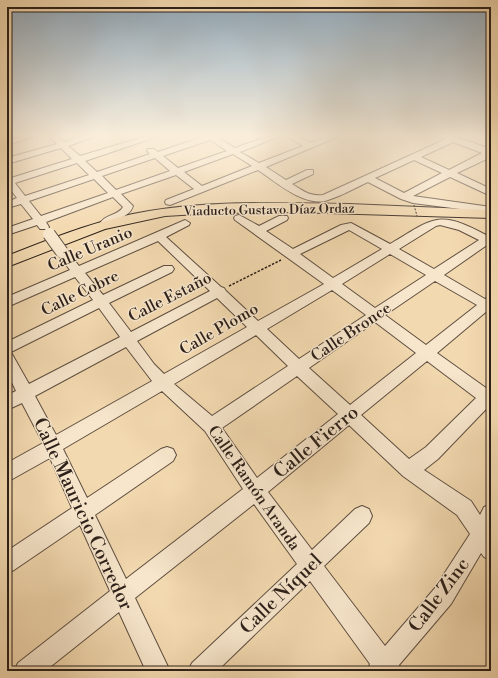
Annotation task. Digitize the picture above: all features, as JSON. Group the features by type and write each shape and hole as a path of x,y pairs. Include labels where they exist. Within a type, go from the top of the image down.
{"main road":[{"name":"Viaducto Gustavo Díaz Ordaz","path":"7,262 104,225 154,214 214,209 361,207 491,214"}],"street":[{"path":"8,181 56,167"},
{"path":"85,167 128,206 126,212 106,221 104,225"},
{"path":"7,205 122,167"},
{"path":"171,167 202,190"},
{"path":"7,232 189,167"},
{"path":"170,202 257,167"},
{"path":"259,167 307,197 317,199 325,198 393,167"},
{"path":"435,167 490,192"},
{"path":"404,197 462,167"},
{"path":"286,183 310,172"},
{"path":"368,178 404,197 430,203 491,210"},
{"name":"Calle Ramón Aranda","path":"8,181 129,338 149,368 162,383 211,426 222,445 385,669"},
{"path":"471,202 490,192"},
{"path":"239,218 292,254 426,353 490,397 432,453 409,470"},
{"path":"258,231 283,218"},
{"name":"Calle Plomo","path":"7,473 333,284 433,223 440,221 450,222 490,240"},
{"name":"Calle Uranio","path":"7,302 159,236 185,223"},
{"path":"292,254 345,227 351,226 490,305"},
{"path":"159,236 220,291 349,416 409,470 464,508 472,518 485,542"},
{"name":"Calle Bronce","path":"211,426 375,315 490,240"},
{"name":"Calle Cobre","path":"7,348 168,269"},
{"name":"Calle Estaño","path":"7,403 220,291"},
{"name":"Calle Fierro","path":"26,671 255,491 426,353 490,305"},
{"name":"Calle Mauricio Corredor","path":"7,358 53,446 158,671"},
{"path":"7,563 167,455"},
{"name":"Calle Zinc","path":"385,669 443,596 467,559 485,542 491,514"},
{"name":"Calle Níquel","path":"200,671 362,516"}],"path":[{"path":"414,205 417,216"},
{"name":"Calle Estaño","path":"220,291 292,254"}]}
